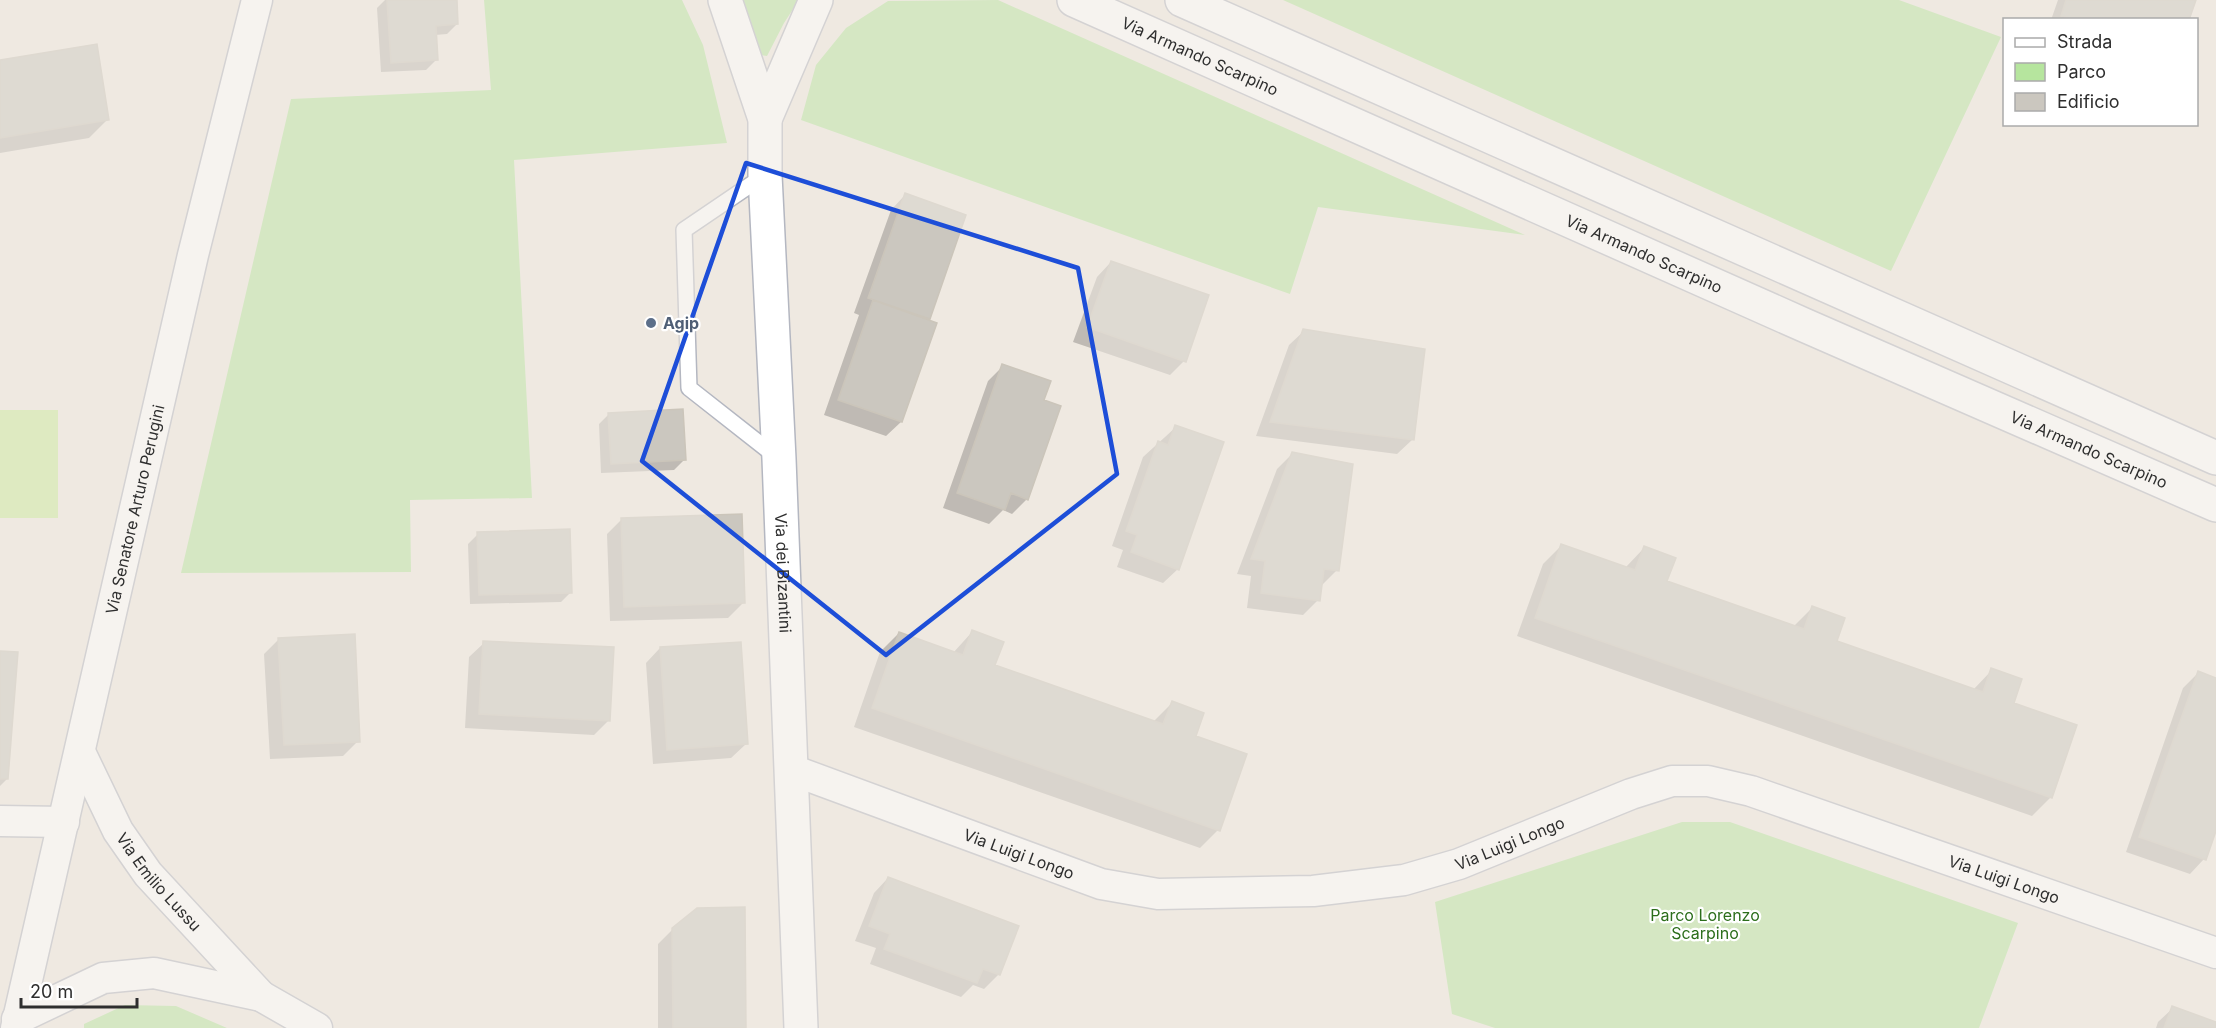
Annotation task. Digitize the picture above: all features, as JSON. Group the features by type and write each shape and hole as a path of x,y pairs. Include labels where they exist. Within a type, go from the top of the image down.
{"street":[{"name":"Via Senatore Arturo Perugini","path":"16,1025 193,255 257,0"},
{"name":"Via dei Bizantini","path":"725,0 765,119 765,175 779,459 801,1028"},
{"name":"Via dei Bizantini","path":"765,119 816,0"},
{"name":"Via Armando Scarpino","path":"1074,0 2216,505"},
{"path":"1182,0 2216,458"},
{"name":"Via Emilio Lussu","path":"80,752 118,831 148,874 261,996 317,1028"},
{"name":"Via Luigi Longo","path":"792,770 1101,884 1158,894 1313,891 1404,880 1460,864 1631,794 1672,781 1708,781 1762,795 2216,952"},
{"path":"0,821 64,822"},
{"name":"Via Emilio Lussu","path":"16,1025 103,978 154,973 261,996"}],"lane":[{"path":"765,175 684,230 689,388 779,459"}],"highlighted area":[{"path":"746,163 1078,268 1117,474 886,655 642,461"}],"green space":[{"path":"484,0 682,0 703,45 727,143 514,160 532,498 410,500 411,572 181,573 291,99 491,90"},
{"path":"736,0 799,0 767,56 761,55"},
{"path":"998,0 1525,235 1318,207 1290,294 801,120 816,65 846,28 888,1"},
{"path":"1283,0 1899,0 2001,37 1891,271"},
{"path":"0,410 58,410 58,518 0,518"},
{"name":"Parco Lorenzo Scarpino","path":"1682,822 1730,822 2018,923 1979,1028 1495,1028 1452,1014 1435,902"},
{"path":"125,1005 176,1006 227,1028 84,1028 84,1024"}],"building":[{"path":"387,0 457,0 458,24 436,26 438,60 391,63"},
{"path":"2066,0 2196,0 2190,18 2066,18 2061,16"},
{"path":"97,44 109,120 0,138 0,60"},
{"path":"905,193 966,215 930,319 868,298"},
{"path":"1111,261 1209,295 1186,362 1087,327"},
{"path":"873,300 937,323 902,422 838,400"},
{"path":"1303,329 1425,349 1414,440 1270,422"},
{"path":"1002,364 1051,381 1044,400 1061,406 1028,500 1011,493 1005,510 957,493"},
{"path":"683,409 686,460 611,464 608,413"},
{"path":"1175,425 1224,442 1179,570 1131,552 1137,535 1126,531 1158,441 1168,445"},
{"path":"1292,452 1353,464 1339,571 1324,569 1320,601 1261,593 1265,561 1251,559"},
{"path":"742,514 745,603 624,607 621,518"},
{"path":"570,529 572,593 479,595 477,532"},
{"path":"1561,544 1635,570 1644,546 1676,558 1667,581 1804,629 1812,606 1845,618 1837,641 1983,692 1991,668 2022,679 2014,703 2077,725 2052,798 1535,618"},
{"path":"972,630 1004,642 995,665 1163,724 1172,701 1204,713 1196,736 1247,754 1220,831 872,708 899,632 963,655"},
{"path":"355,634 360,742 284,745 278,638"},
{"path":"483,641 614,647 610,721 479,714"},
{"path":"741,642 748,744 667,750 660,647"},
{"path":"0,651 18,652 8,779 0,779"},
{"path":"2198,671 2216,678 2216,831 2206,860 2139,837"},
{"path":"888,877 1019,926 1000,975 983,969 977,983 884,949 890,934 869,926"},
{"path":"745,907 746,1028 673,1028 672,928 697,908"},
{"path":"2172,1006 2216,1022 2216,1028 2164,1028"}],"place":[{"name":"Agip","path":"651,323"}]}
